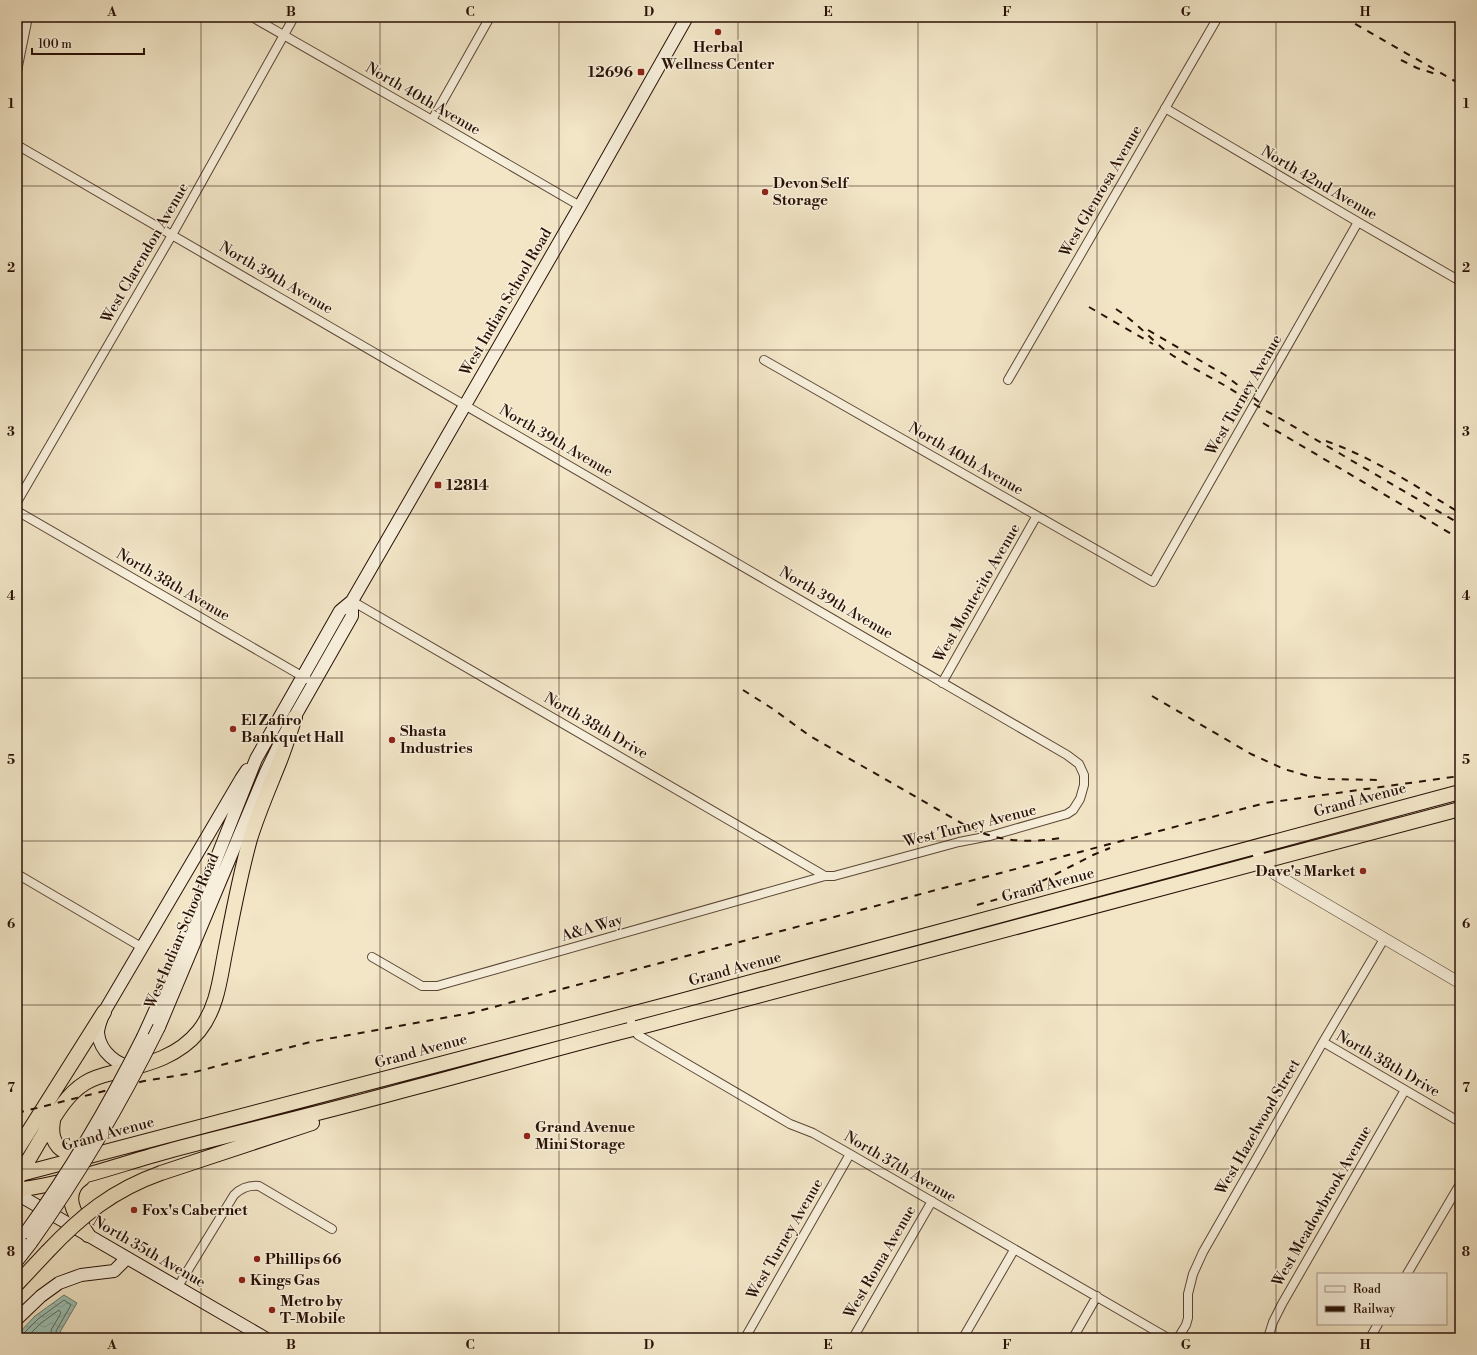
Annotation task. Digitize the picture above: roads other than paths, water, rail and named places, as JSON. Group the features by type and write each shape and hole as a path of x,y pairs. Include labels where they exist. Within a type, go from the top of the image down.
{"highway":[{"path":"18,1176 53,1119 73,1092 97,1077 136,1067 164,1057 182,1047 198,1032 210,1015 216,997 250,840 257,818 280,762 295,717"},
{"name":"Grand Avenue","path":"18,1176 1460,792"},
{"path":"17,1190 51,1185 88,1176 172,1150 400,1092 577,1043 1460,809"},
{"path":"938,932 941,947"},
{"path":"17,1150 104,1012"},
{"path":"400,1092 407,1072"},
{"path":"17,1284 68,1230 91,1210 129,1186 161,1173 311,1124 351,1104"},
{"path":"53,1119 52,1132 57,1146 68,1154 72,1155 96,1155"},
{"path":"194,1128 198,1144"},
{"path":"88,1176 82,1179 74,1187 72,1199 73,1212 88,1234"}],"main road":[{"name":"West Indian School Road","path":"17,1261 53,1194 104,1111 143,1037 166,986 256,758 340,610 352,601 580,206 686,17"},
{"name":"West Indian School Road","path":"17,1245 29,1237 53,1212 96,1145 133,1079 159,1027 266,772 352,616 352,601"},
{"path":"136,1067 122,1065 112,1058 103,1048 98,1034 104,1012 241,779 256,758"},
{"name":"North 35th Avenue","path":"17,1194 265,1338"},
{"path":"17,1319 41,1296 59,1283 81,1276 114,1271 127,1258"}],"street":[{"path":"17,71 28,17"},
{"name":"North 40th Avenue","path":"252,17 580,206"},
{"name":"West Clarendon Avenue","path":"17,502 172,235 294,17"},
{"path":"432,120 490,17"},
{"name":"West Glenrosa Avenue","path":"1008,380 1218,17"},
{"name":"North 42nd Avenue","path":"1165,108 1460,281"},
{"name":"North 39th Avenue","path":"17,145 942,682 1067,755 1079,764"},
{"name":"West Turney Avenue","path":"1153,582 1358,222"},
{"name":"North 40th Avenue","path":"764,360 934,456 1036,517 1153,582"},
{"name":"North 38th Avenue","path":"17,511 314,683"},
{"name":"West Montecito Avenue","path":"942,682 1036,517"},
{"name":"North 38th Drive","path":"352,601 825,876"},
{"name":"West Turney Avenue","path":"825,876 834,876 959,842 990,836 1067,814 1073,810 1080,799 1082,792 1084,775 1079,764"},
{"path":"1256,847 1261,862 1275,874 1460,983"},
{"path":"17,874 142,948"},
{"name":"A&A Way","path":"372,957 422,986 437,986 825,876"},
{"name":"West Hazelwood Street","path":"1178,1338 1188,1318 1188,1294 1197,1263 1323,1042 1384,939"},
{"name":"North 37th Avenue","path":"629,1014 638,1036 790,1124 813,1133 850,1154 1168,1338"},
{"name":"North 38th Drive","path":"1323,1042 1460,1122"},
{"name":"West Meadowbrook Avenue","path":"1268,1338 1273,1322 1280,1308 1405,1090"},
{"name":"West Turney Avenue","path":"744,1338 850,1154"},
{"path":"1408,1273 1460,1184"},
{"path":"177,1288 234,1195 240,1189 259,1186 332,1229"},
{"name":"West Roma Avenue","path":"853,1338 932,1201"},
{"path":"963,1338 1014,1250"},
{"path":"1072,1338 1096,1296"},
{"path":"1370,1338 1377,1325"}],"water":[{"path":"64,1295 77,1303 60,1332 70,1338 17,1338 17,1335 35,1316"}],"railway":[{"path":"1343,17 1460,84"},
{"path":"1401,60 1417,68 1439,75"},
{"path":"1089,307 1153,344"},
{"path":"1116,309 1134,322 1161,347 1176,358 1460,524"},
{"path":"1148,330 1225,375 1259,402"},
{"path":"1263,423 1460,539"},
{"path":"1326,441 1378,464 1460,513"},
{"path":"743,690 773,709 810,736 970,828 981,833 1003,839 1037,841 1061,838"},
{"path":"1152,696 1251,754 1284,769 1308,776 1328,779 1381,780"},
{"path":"17,1113 144,1081 187,1074 310,1042 471,1013 1265,803 1460,776"},
{"path":"977,905 1019,893 1093,855 1110,848"}],"place":[{"name":"Herbal Wellness Center","path":"718,32"},
{"name":"12696","path":"641,72"},
{"name":"Devon Self Storage","path":"765,192"},
{"name":"12814","path":"438,485"},
{"name":"El Zafiro Bankquet Hall","path":"233,729"},
{"name":"Shasta Industries","path":"392,740"},
{"name":"Dave's Market","path":"1363,871"},
{"name":"Grand Avenue Mini Storage","path":"527,1136"},
{"name":"Fox's Cabernet","path":"134,1210"},
{"name":"Phillips 66","path":"257,1259"},
{"name":"Kings Gas","path":"242,1280"},
{"name":"Metro by T-Mobile","path":"272,1310"}]}
